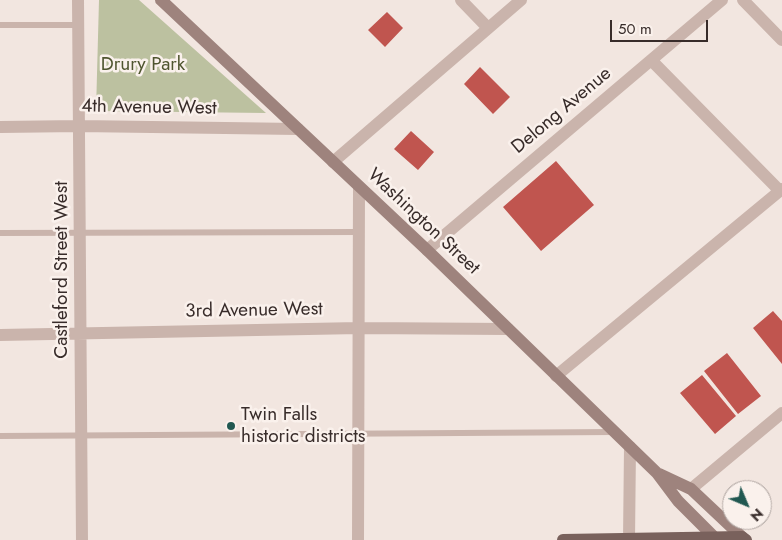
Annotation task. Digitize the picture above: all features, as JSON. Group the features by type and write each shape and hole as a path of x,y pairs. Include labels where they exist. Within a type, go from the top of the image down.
{"main road":[{"name":"Washington Street","path":"161,0 427,250 657,473 678,501 716,539"},
{"name":"Washington Street","path":"657,473 691,489 744,538"},
{"path":"563,540 744,538"}],"street":[{"name":"Castleford Street West","path":"78,0 82,540"},
{"path":"462,0 488,28"},
{"path":"333,162 521,0"},
{"name":"Delong Avenue","path":"427,250 722,0"},
{"path":"743,0 782,40"},
{"path":"556,376 781,190 651,60"},
{"name":"4th Avenue West","path":"0,127 79,126 298,130"},
{"path":"358,540 359,187"},
{"name":"3rd Avenue West","path":"0,335 359,328 508,329"},
{"path":"691,489 782,413"},
{"path":"629,540 630,447"}],"lane":[{"path":"0,25 79,24"},
{"path":"0,233 359,232"},
{"path":"0,436 614,432"}],"green space":[{"name":"Drury Park","path":"99,0 139,0 266,113 96,111"}],"building":[{"path":"387,12 403,28 385,47 368,30"},
{"path":"480,67 510,97 493,114 464,84"},
{"path":"411,131 434,152 418,170 394,149"},
{"path":"556,161 594,205 541,251 503,207"},
{"path":"773,311 782,321 782,364 753,328"},
{"path":"727,353 761,396 738,414 704,371"},
{"path":"702,375 736,416 715,434 680,393"}],"place":[{"name":"Twin Falls historic districts","path":"231,426"}]}
